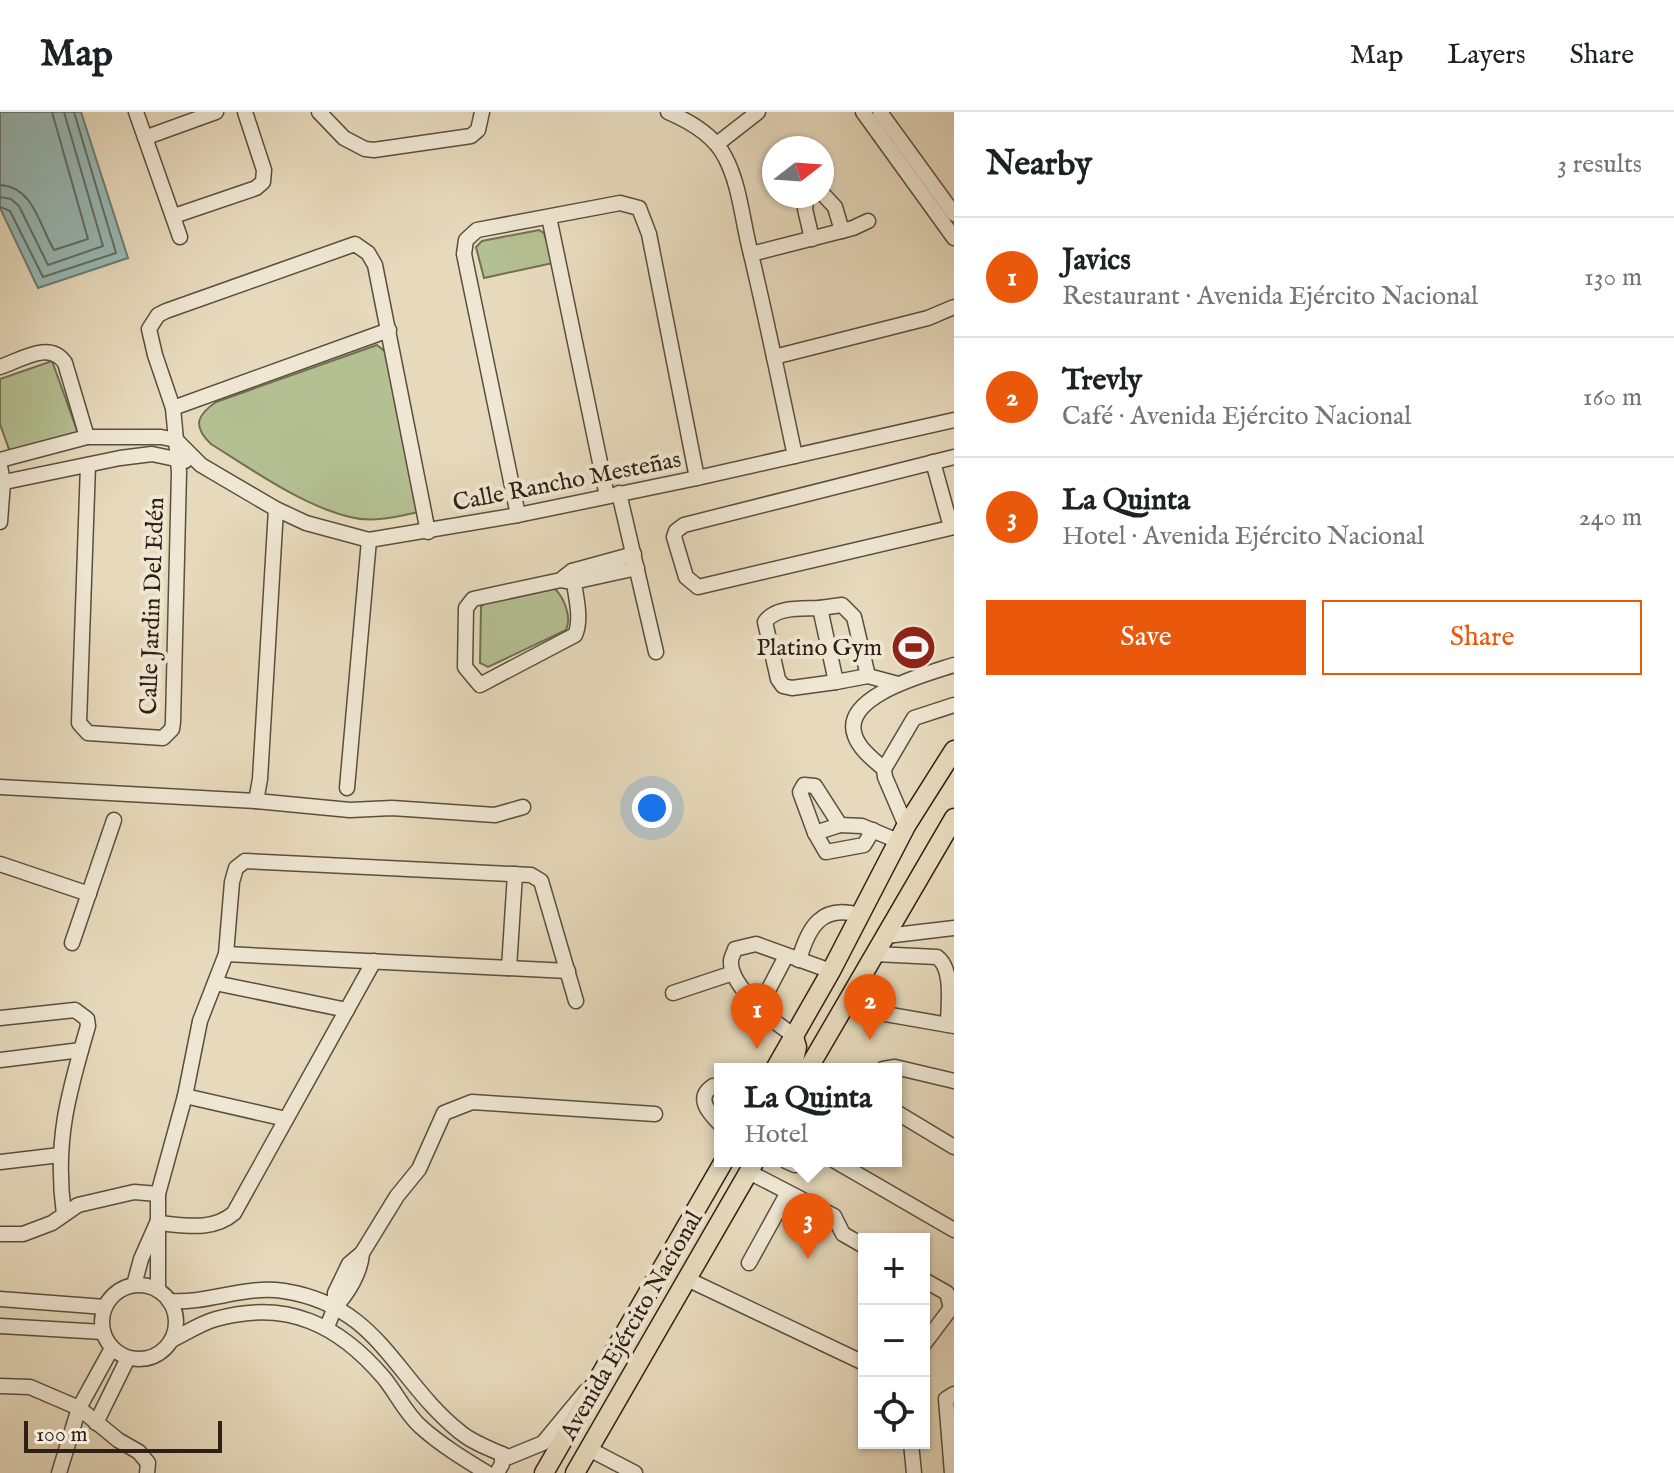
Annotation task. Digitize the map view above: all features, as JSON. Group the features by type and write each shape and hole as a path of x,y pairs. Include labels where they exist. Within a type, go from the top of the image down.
{"main road":[{"path":"778,1063 831,971 902,834 954,750"},
{"path":"816,1063 954,818"},
{"path":"830,1034 818,1028 814,1015 831,971"},
{"path":"793,1063 797,1047 794,1035"},
{"name":"Avenida Ejército Nacional","path":"544,1473 721,1167"},
{"name":"Avenida Ejército Nacional","path":"575,1473 751,1167"}],"street":[{"path":"136,112 180,237"},
{"path":"147,137 216,112"},
{"path":"174,216 256,188 263,182 264,170 245,112"},
{"path":"319,112 351,143 374,150 471,136 478,130 482,112"},
{"path":"668,112 692,124 717,144 725,157 751,254 795,456"},
{"path":"717,144 758,112"},
{"path":"863,112 943,200 954,238"},
{"path":"880,112 954,214"},
{"path":"518,515 464,254 466,240 477,230 620,203 639,208 649,234 697,478"},
{"path":"834,206 842,231"},
{"path":"805,208 812,239"},
{"path":"549,217 613,495 636,561 656,652"},
{"path":"751,254 842,231 868,221"},
{"path":"177,460 173,408 149,329 158,315 355,244 368,253 375,265 428,532"},
{"path":"774,357 928,318 954,307"},
{"path":"173,408 389,330"},
{"path":"0,367 45,351 57,353 65,363 87,437"},
{"name":"Calle Rancho Mesteñas","path":"176,440 201,465 276,509 316,527 369,540 518,515 954,420"},
{"path":"0,522 0,463 87,437 132,435 176,440"},
{"name":"Calle Rancho Mesteñas","path":"2,483 152,454 201,465"},
{"path":"933,462 952,527 698,587 686,577 674,537 684,525 933,462 954,457"},
{"name":"Calle Jardin Del Edén","path":"88,465 79,723 88,733 163,738 172,729 173,722 177,460"},
{"path":"256,801 260,779 276,509"},
{"path":"347,788 369,540"},
{"path":"569,578 579,627 575,635 480,685 465,667 468,603 478,596 636,561"},
{"path":"868,676 854,617 842,605 785,611 771,615 765,622 778,679 783,686 792,688 868,676 898,684"},
{"path":"820,608 836,682"},
{"path":"884,769 867,753 855,735 854,718 864,703 898,684 954,665"},
{"path":"815,833 840,825 902,834 884,769 914,718 954,705"},
{"path":"840,825 815,786 804,785 800,792 815,833 826,852 864,845 873,830"},
{"path":"0,787 256,801 350,810 392,808 495,815 523,807"},
{"path":"72,943 114,820"},
{"path":"158,1290 158,1194 185,1096 200,1021 226,954 232,882 236,868 245,861 531,875 541,881 576,1001"},
{"path":"0,864 89,894"},
{"path":"509,968 515,874"},
{"path":"760,1006 813,928 827,914 841,910 859,915"},
{"path":"886,936 954,928"},
{"path":"794,1035 779,1026 736,981 731,962 735,949 756,944 831,971"},
{"path":"226,954 568,971"},
{"path":"845,1007 951,1025 949,972 944,961 937,957 875,954"},
{"path":"157,1223 202,1227 223,1223 234,1213 374,961"},
{"path":"673,993 733,973"},
{"path":"215,983 347,1010"},
{"path":"0,1018 75,1010 87,1019 88,1026 68,1092 60,1155 59,1179 64,1214"},
{"path":"0,1060 81,1050"},
{"path":"902,1069 954,1081"},
{"path":"714,1086 707,1090 704,1102 707,1112 714,1118"},
{"path":"185,1096 286,1119"},
{"path":"327,1327 335,1307 362,1264 362,1253 397,1196 419,1169 444,1113 472,1102 655,1114"},
{"path":"902,1116 954,1147"},
{"path":"0,1162 60,1155"},
{"path":"753,1167 787,1194 834,1216 846,1236 858,1243"},
{"path":"845,1167 954,1230"},
{"path":"0,1234 23,1234 52,1223 78,1205 134,1192 158,1194"},
{"path":"749,1263 787,1194"},
{"path":"134,1285 141,1259 157,1223"},
{"path":"687,1279 858,1360"},
{"path":"930,1283 947,1293 951,1308 930,1336"},
{"path":"172,1340 176,1320 169,1301 158,1290 134,1285 122,1289 105,1307 103,1332 112,1348 128,1358 141,1360 153,1357 172,1340 214,1319 247,1313 275,1313 327,1327 353,1346 384,1378 419,1426 487,1473"},
{"path":"169,1301 190,1303 216,1295 262,1289 287,1292 335,1307 371,1333 429,1403 462,1434 509,1457 543,1443 578,1398 598,1379"},
{"path":"0,1299 105,1307"},
{"path":"0,1326 103,1332"},
{"path":"59,1473 79,1408 112,1348"},
{"path":"96,1423 128,1358"},
{"path":"0,1386 30,1387 79,1408 118,1440 139,1452 148,1463 147,1473"},
{"path":"952,1473 946,1399 954,1394"},
{"path":"589,1449 635,1473"},
{"path":"912,1449 914,1473"},
{"path":"497,1473 502,1464 502,1454"}],"green space":[{"path":"539,230 544,233 553,263 484,278 476,247 482,241"},
{"path":"377,345 387,353 418,512 367,519 332,512 260,475 211,444 201,432 201,416 216,402"},
{"path":"52,361 78,433 10,452 0,424 0,379"},
{"path":"554,588 566,608 566,630 488,667 480,663 481,607 485,602"}],"water":[{"path":"0,112 81,112 128,258 38,288 0,208"}],"place":[{"name":"Platino Gym","path":"913,648"},
{"name":"Trevly","path":"870,1040"},
{"name":"Javics","path":"757,1049"},
{"name":"La Quinta","path":"808,1259"}]}
